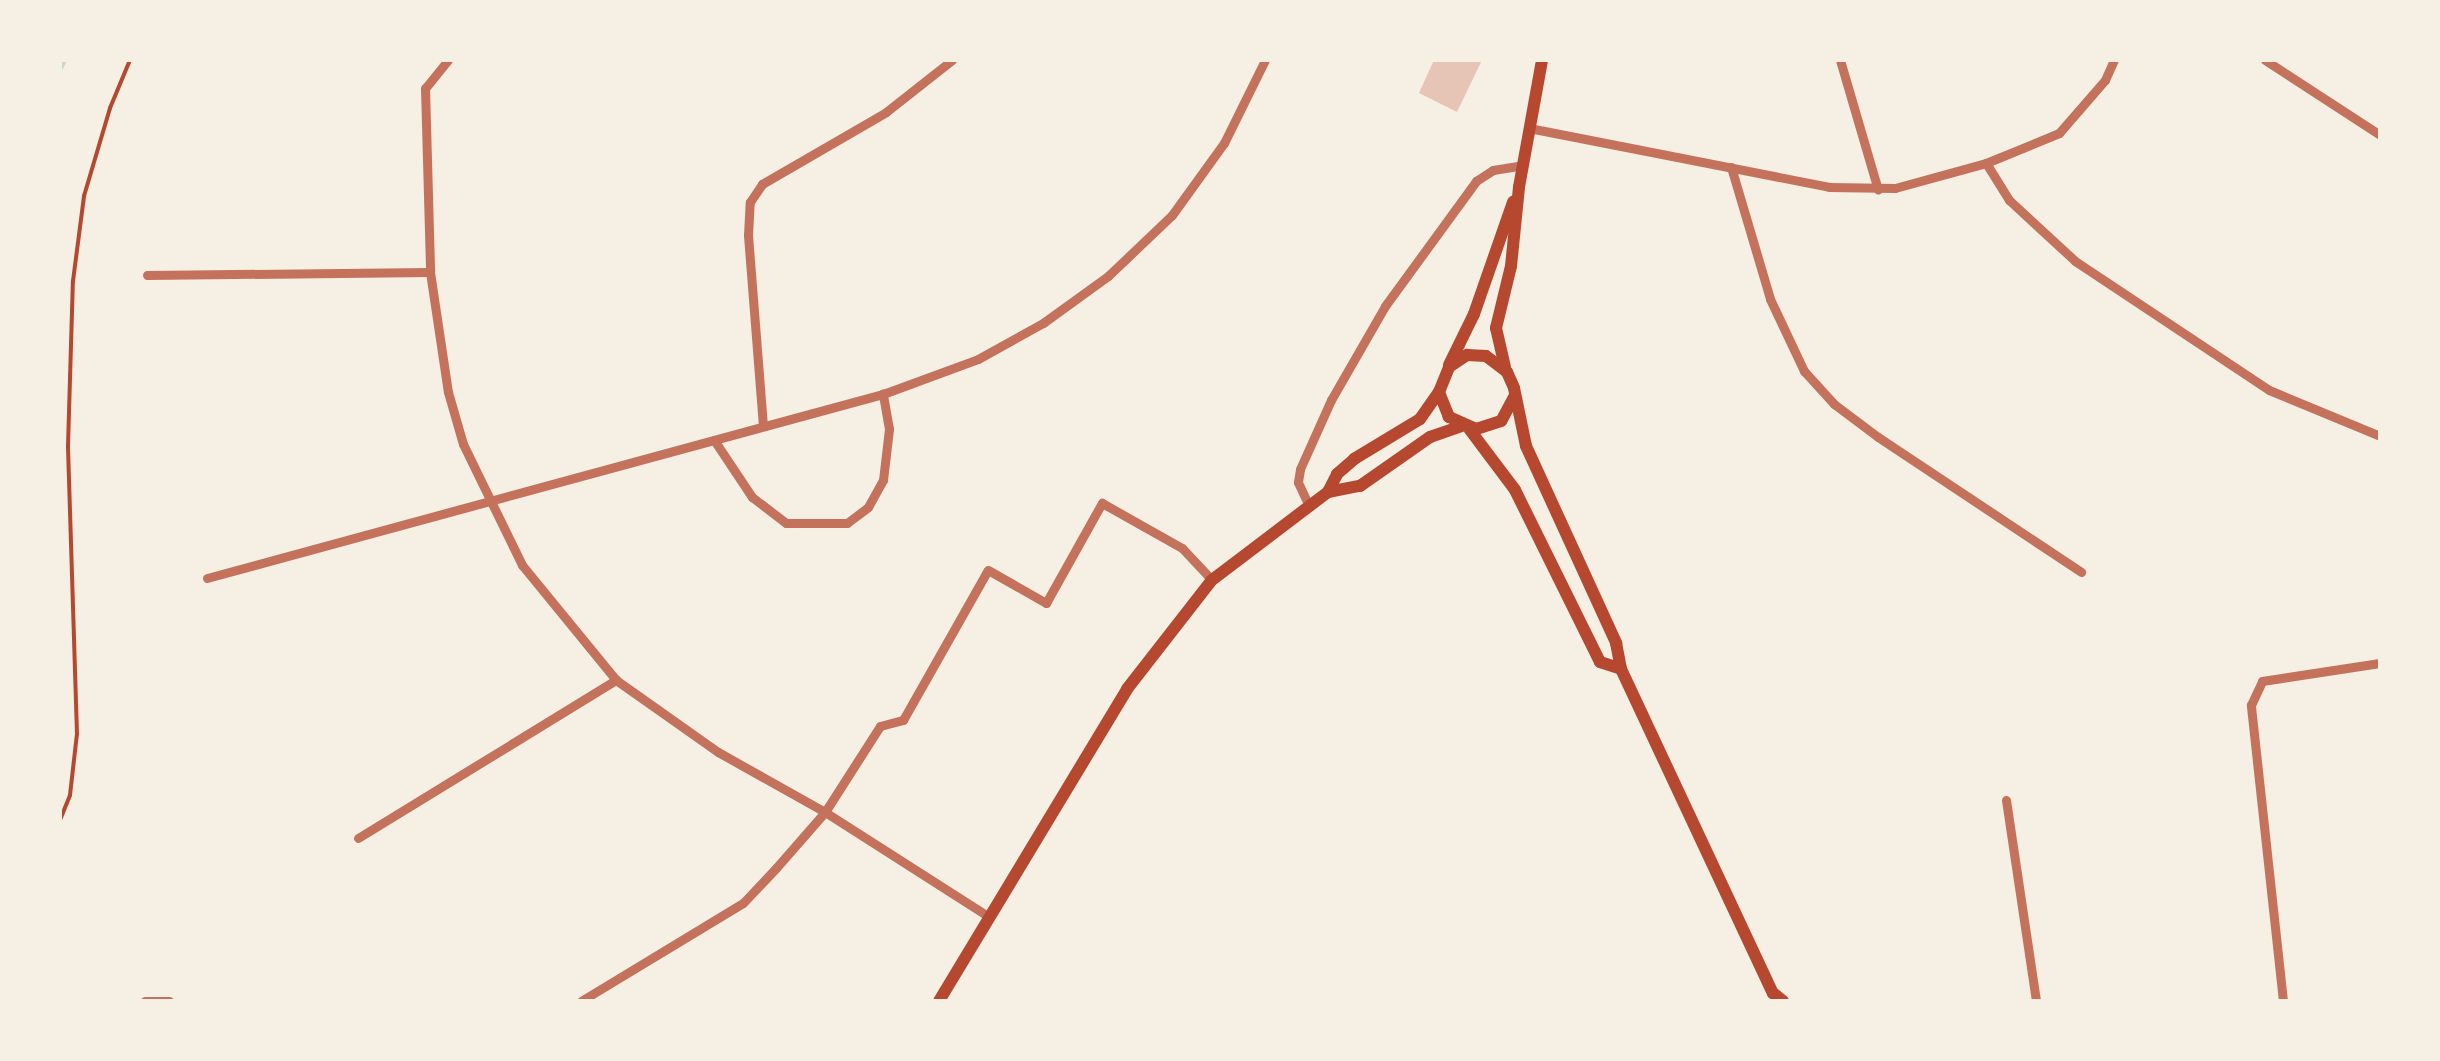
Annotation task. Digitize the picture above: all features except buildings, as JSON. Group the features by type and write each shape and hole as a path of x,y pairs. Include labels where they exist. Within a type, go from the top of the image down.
{"main road":[{"path":"1542,60 1523,165 1512,266 1496,328 1526,446 1616,643 1621,668 1775,998"},
{"path":"939,1001 1127,688 1212,580 1328,492 1338,474 1354,459 1420,419 1439,392 1474,314 1520,187"},
{"path":"1446,372 1457,360 1474,354 1491,358 1507,372"},
{"path":"1439,392 1445,412 1493,456 1515,490 1600,662 1621,668"},
{"path":"1328,492 1360,486 1430,438 1465,427 1497,424 1509,412 1514,397"}],"street":[{"path":"448,60 425,88 430,272 448,392 464,444 522,566 616,680 718,752 825,812 989,917"},
{"path":"764,426 748,235 750,202 762,184 886,112 952,60"},
{"path":"207,578 884,394 978,359 1042,324 1108,276 1172,214 1224,143 1265,60"},
{"path":"1840,60 1878,190"},
{"path":"1530,128 1829,186 1878,190 1925,183 2059,133 2104,80 2114,60"},
{"path":"2265,60 2380,135"},
{"path":"1986,163 2009,200 2075,261 2269,390 2380,436"},
{"path":"1309,506 1298,482 1300,469 1332,400 1385,306 1476,181 1492,170 1523,165"},
{"path":"1731,167 1770,299 1804,371 1834,404 1878,438 2081,572"},
{"path":"147,275 430,272"},
{"path":"714,440 752,497 786,522 847,523 868,507 882,480 889,429 884,394"},
{"path":"581,1001 743,902 825,812 880,726 903,720 988,570 1046,602 1102,503 1182,548 1212,580"},
{"path":"2283,1001 2251,705 2262,682 2380,663"},
{"path":"358,838 616,680"},
{"path":"2006,800 2036,1001"},
{"path":"146,1001 169,1001"}],"path":[{"path":"60,820 70,795 77,734 68,446 72,281 84,196 110,108 130,60"}],"waterway":[{"path":"60,68 64,60"}]}
